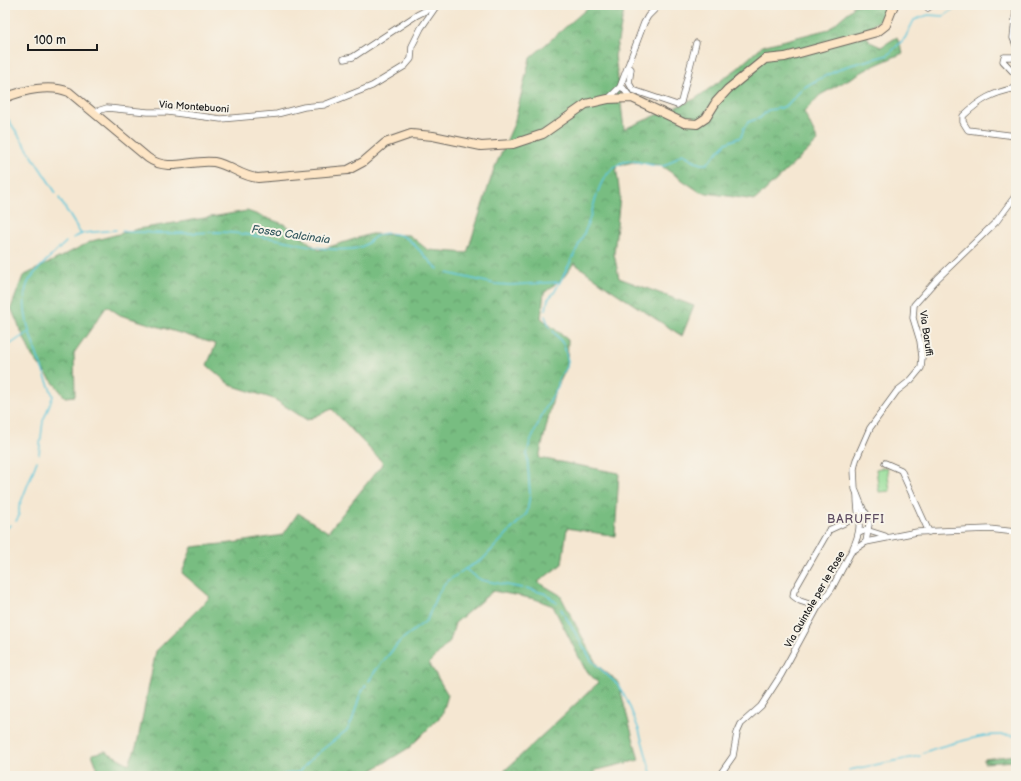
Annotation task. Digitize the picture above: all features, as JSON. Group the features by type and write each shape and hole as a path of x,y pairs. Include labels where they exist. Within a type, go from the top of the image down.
{"main road":[{"path":"5,98 40,89 59,88 74,95 148,158 158,164 170,166 214,162 225,165 247,176 258,178 348,170 363,162 385,143 411,134 481,146 513,144 543,134 586,104 621,97 630,97 684,123 691,124 701,122 706,118 722,95 763,61 768,58 785,57 877,32 886,25 894,5"}],"street":[{"path":"621,97 622,86 628,66 644,23 648,16 659,5"},
{"path":"344,59 353,57 435,6"},
{"name":"Via Montebuoni","path":"94,112 107,108 148,112 174,112 221,119 277,114 304,107 324,105 372,86 405,66 411,59 412,46 435,6"},
{"path":"1016,9 1013,38 1016,45"},
{"path":"628,66 631,69 629,83 633,90 672,105 677,105 681,102 696,43"},
{"path":"1016,57 1004,57 1003,61 1016,75"},
{"path":"622,86 630,97"},
{"path":"608,99 622,86"},
{"path":"1016,88 1003,91 980,100 963,116 963,122 968,130 1016,136"},
{"path":"654,108 657,99"},
{"name":"Via Baruffi","path":"851,552 859,533 859,516 856,508 854,469 864,439 897,391 911,380 921,368 922,357 920,341 913,318 914,305 934,282 996,222 1016,195"},
{"path":"886,463 901,470 928,532"},
{"name":"Via Baruffi","path":"856,493 866,513 869,524 866,542"},
{"path":"818,607 796,599 793,596 793,593 829,530 866,513"},
{"name":"Via Quintole per le Rose","path":"719,776 733,756 737,733 741,724 761,706 791,658 818,607 832,588 851,552 866,542 886,537 928,532 989,528 1016,532"},
{"path":"866,542 859,533 869,531 886,537"}],"green space":[{"path":"591,5 625,5 615,56 624,129 695,99 738,68 762,46 829,29 853,8 853,5 887,5 880,20 864,31 870,42 881,47 897,37 903,53 871,67 820,95 804,112 818,141 755,200 700,192 660,165 633,162 616,166 620,196 614,254 619,278 694,306 682,336 610,289 574,263 564,277 544,293 541,318 568,340 567,367 554,394 539,458 619,473 615,536 567,528 562,564 538,582 560,595 597,665 618,682 639,760 597,770 589,776 499,776 598,683 585,669 553,606 535,599 493,591 455,623 450,641 429,663 448,695 442,715 410,747 363,776 94,776 97,767 92,754 105,751 129,764 137,744 156,651 210,597 182,573 192,547 232,543 283,535 298,513 328,532 383,463 332,409 307,420 274,399 230,385 207,365 216,344 120,315 107,306 74,353 75,396 65,397 32,356 11,308 23,276 92,241 138,229 247,211 286,225 319,250 371,234 409,235 428,250 467,253 494,169 514,124 530,58"},
{"path":"887,467 890,491 879,492 876,469"},
{"path":"1016,755 1016,761 984,763 984,759"}],"waterway":[{"path":"546,310 548,299 554,293 589,222 601,184 612,169 626,161 663,166 683,154 701,164 707,164 726,143 741,137 748,122 760,118 768,110 781,108 787,105 803,88 819,79 847,66 888,55 905,38 914,20 928,15 944,16 960,5"},
{"name":"Fosso Calcinaia","path":"6,116 56,193"},
{"name":"Fosso Calcinaia","path":"59,198 81,234"},
{"name":"Fosso Calcinaia","path":"73,238 84,233 116,230"},
{"name":"Fosso Calcinaia","path":"122,231 151,233 229,232 274,238 329,249 359,248 377,236 390,233 405,237 438,269"},
{"path":"39,454 43,421 53,396 31,338 27,321 25,291 34,274 66,242"},
{"name":"Fosso Calcinaia","path":"447,273 495,284 510,285 560,282"},
{"path":"545,316 550,328"},
{"path":"5,348 30,331"},
{"path":"369,681 376,670 400,641 427,620 436,597 445,583 465,569 482,560 527,513 530,494 527,454 530,442 544,411 558,386 559,378 567,367 568,361 564,345 553,331"},
{"path":"16,521 19,516 19,507 37,461"},
{"path":"5,530 10,525"},
{"path":"465,569 481,580 522,588"},
{"path":"526,588 546,594 557,603"},
{"path":"561,609 592,661 618,685 627,700 639,730 652,776"},
{"path":"276,776 299,772 313,757 347,730 352,721 360,695 366,685"},
{"path":"923,753 938,747 978,737 992,735 1016,736"},
{"path":"849,770 920,756"}],"district":[{"name":"BARUFFI","path":"856,519"}]}
